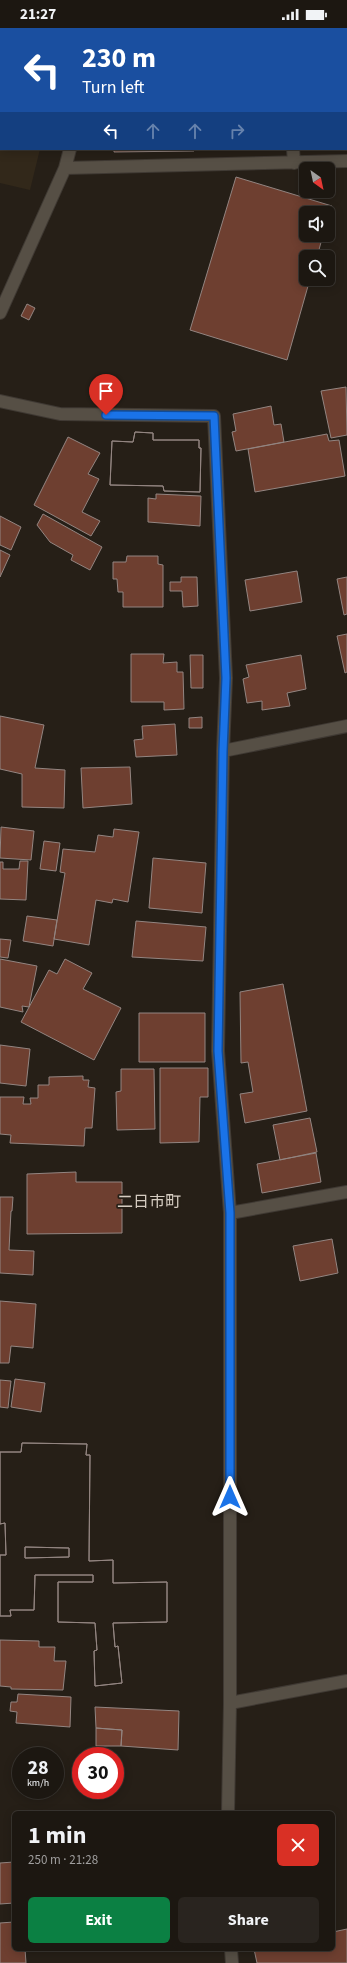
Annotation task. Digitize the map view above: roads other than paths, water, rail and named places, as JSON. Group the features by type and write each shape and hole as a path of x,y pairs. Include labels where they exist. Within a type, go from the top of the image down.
{"street":[{"path":"0,312 65,168 70,150"},
{"path":"293,150 294,163"},
{"path":"65,168 347,161"},
{"path":"0,401 60,414 214,416 226,678 223,751 218,1051 230,1213 230,1703 228,1811"},
{"path":"223,751 347,726"},
{"path":"230,1213 347,1192"},
{"path":"230,1703 347,1681"},
{"path":"231,1951 232,1963"}],"district":[{"name":"二日市町","path":"149,1201"}]}
